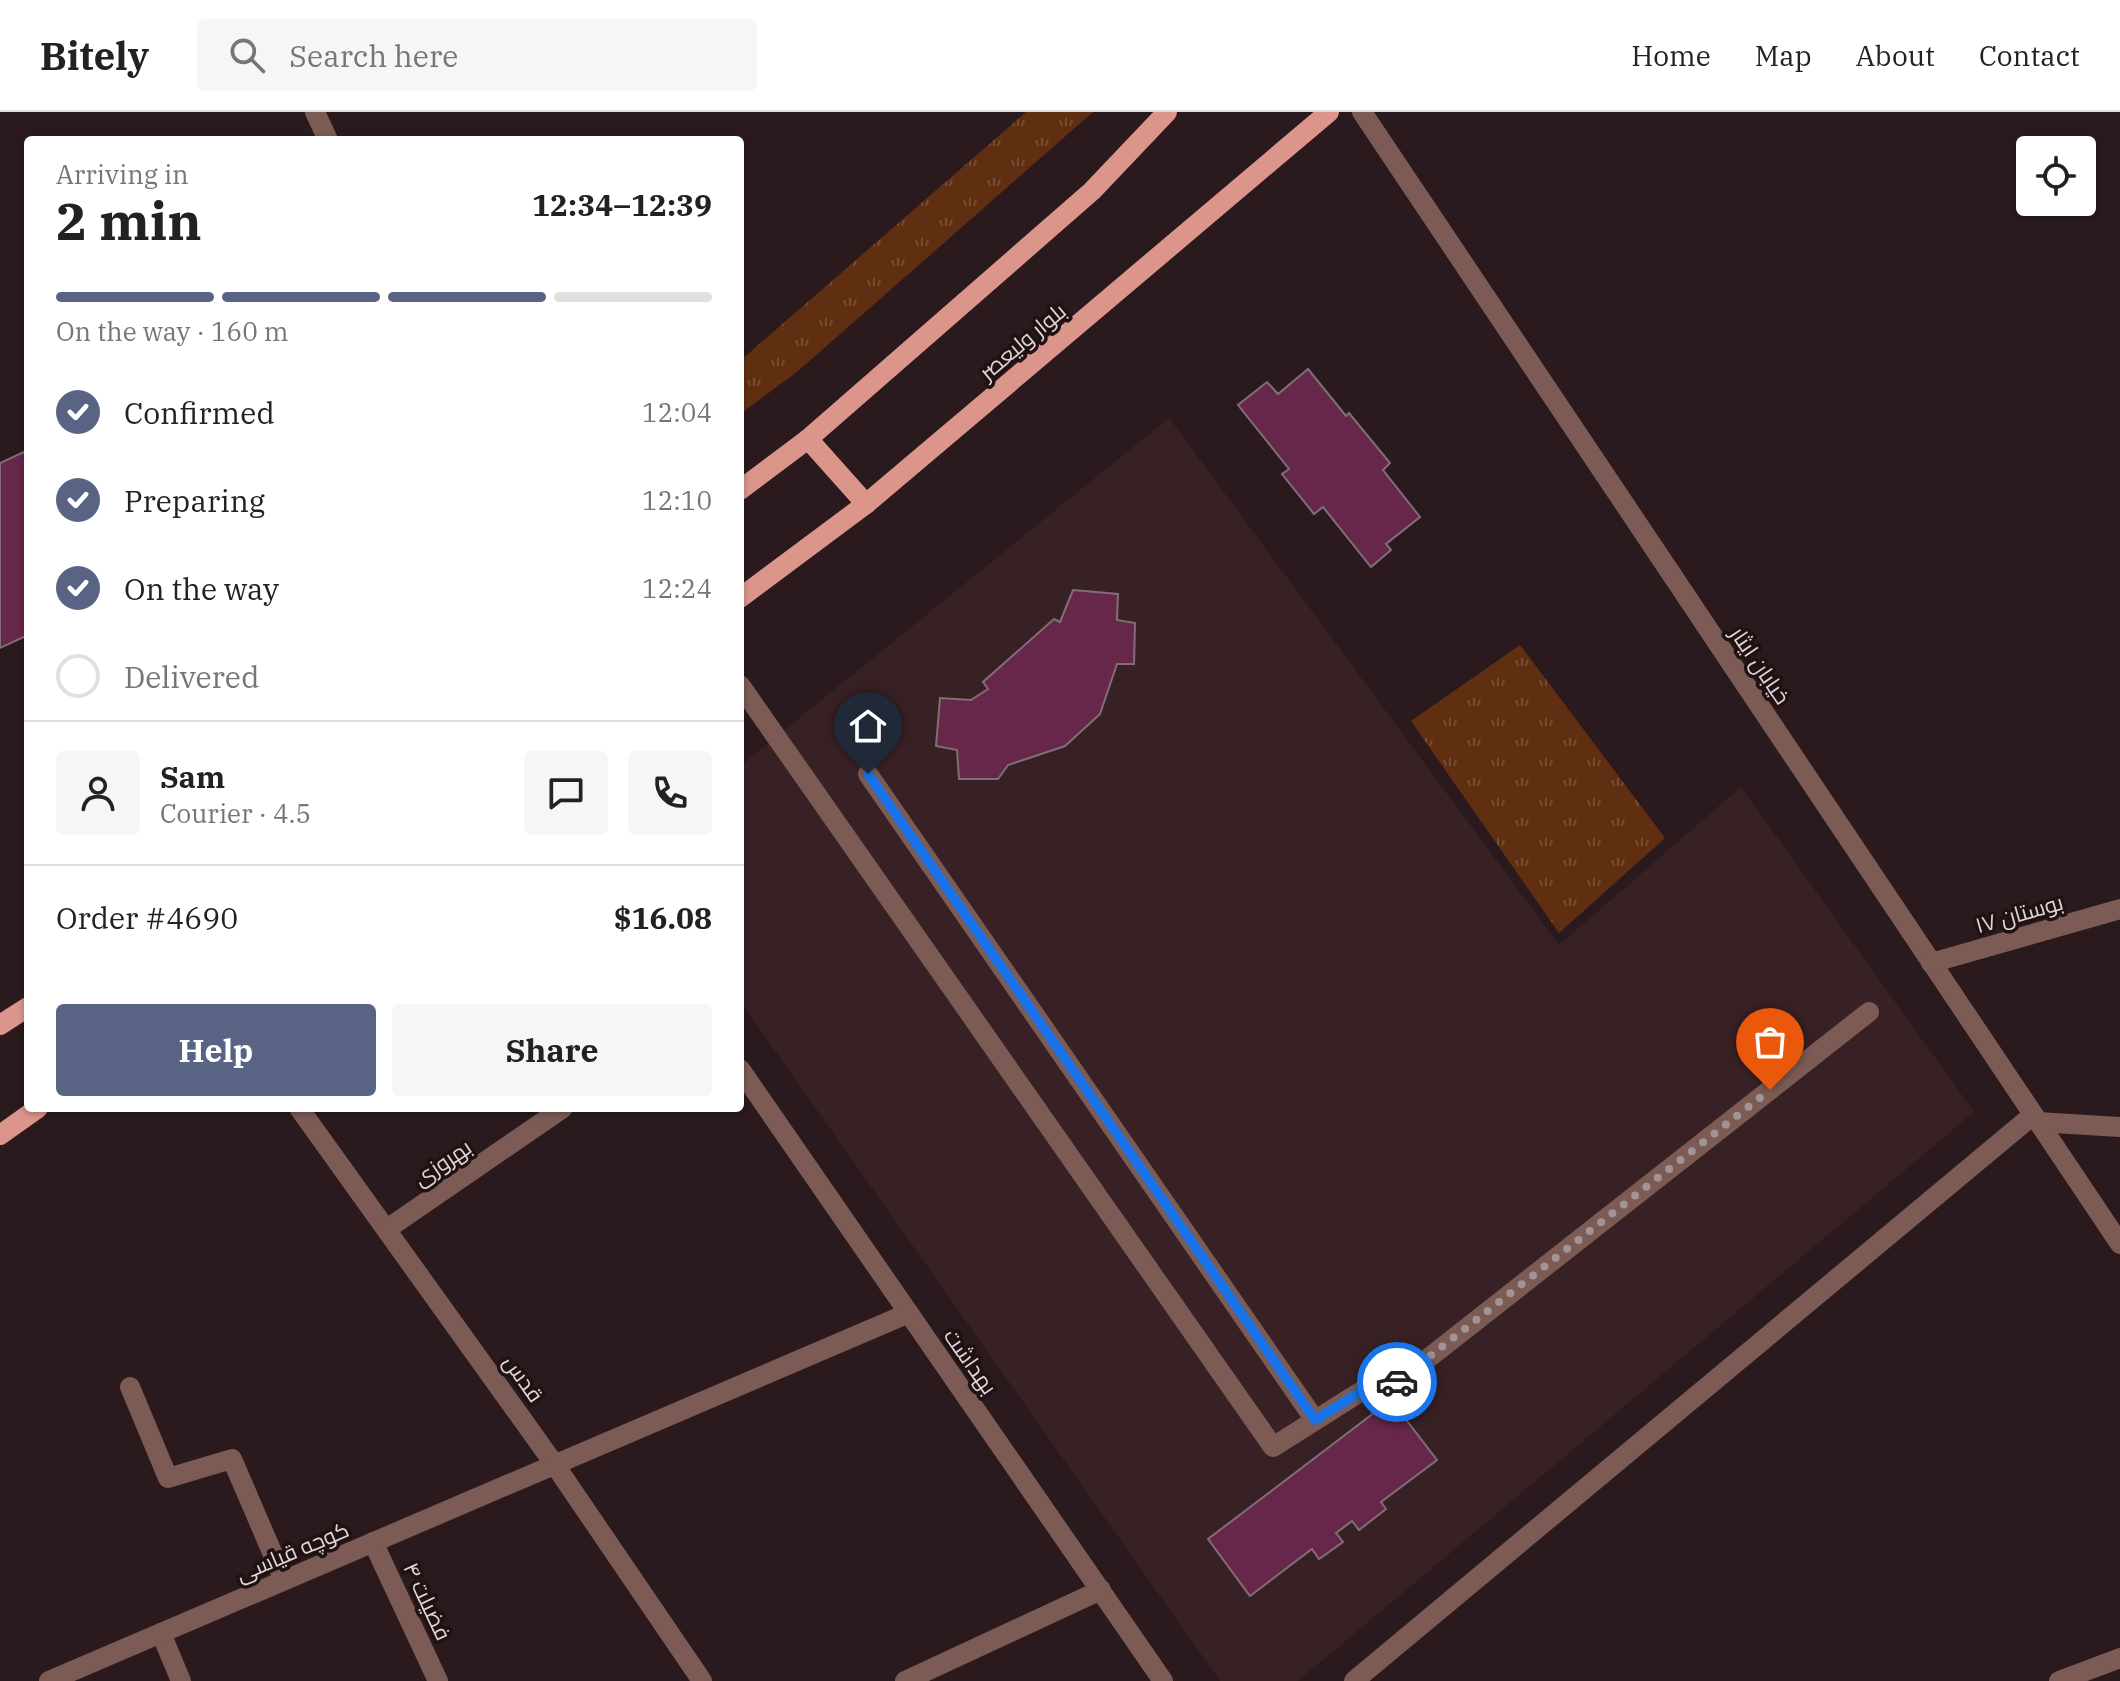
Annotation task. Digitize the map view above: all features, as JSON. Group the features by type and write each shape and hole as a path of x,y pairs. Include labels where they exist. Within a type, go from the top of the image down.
{"main road":[{"path":"744,487 808,439 1092,191 1167,112"},
{"name":"بلوار ولیعصر","path":"744,595 866,504 1329,112"},
{"path":"808,439 866,504"},
{"path":"0,1025 24,1010"},
{"path":"0,1135 32,1112"}],"street":[{"path":"315,112 326,136"},
{"name":"خیابان ایثار","path":"1362,112 2120,1244"},
{"path":"744,691 1273,1447 1368,1387 1398,1382 1869,1012"},
{"path":"868,774 1315,1420"},
{"name":"بوستان ۱۷","path":"1931,963 2120,909"},
{"name":"بهداشت","path":"744,1075 1163,1681"},
{"name":"قدس","path":"302,1112 555,1465 702,1681"},
{"name":"بهروزی","path":"387,1229 557,1112"},
{"path":"1354,1681 2036,1119 2120,1127"},
{"name":"کوچه قیاسی","path":"49,1681 909,1313"},
{"path":"130,1387 168,1478 232,1459 284,1580"},
{"name":"فضیلت ۴","path":"373,1542 438,1681"},
{"path":"905,1681 1101,1590"},
{"path":"161,1633 181,1681"},
{"path":"2059,1681 2120,1658"}],"shaded area":[{"path":"1169,418 1559,945 1741,787 1974,1112 1298,1681 1220,1681 744,1007 744,763"}],"green space":[{"path":"1026,112 1093,112 798,371 744,411 744,358"},
{"path":"1520,645 1665,838 1559,933 1411,721"}],"building":[{"path":"1308,369 1390,463 1383,470 1420,517 1386,544 1391,550 1371,567 1323,507 1314,514 1282,474 1289,469 1238,405 1267,382 1278,394"},
{"path":"24,452 24,637 0,648 0,463"},
{"path":"1073,590 1118,594 1117,620 1135,623 1134,664 1117,664 1100,714 1065,746 1008,765 998,779 959,779 957,750 936,746 940,698 971,700 988,689 983,682 1054,619 1060,622"},
{"path":"1391,1400 1437,1460 1381,1502 1386,1509 1359,1530 1352,1521 1336,1533 1343,1542 1319,1559 1312,1549 1250,1596 1208,1539"}],"way so far":[{"path":"1397,1382 1770,1090"}],"route":[{"path":"868,774 1315,1420 1368,1387 1397,1382"}]}
